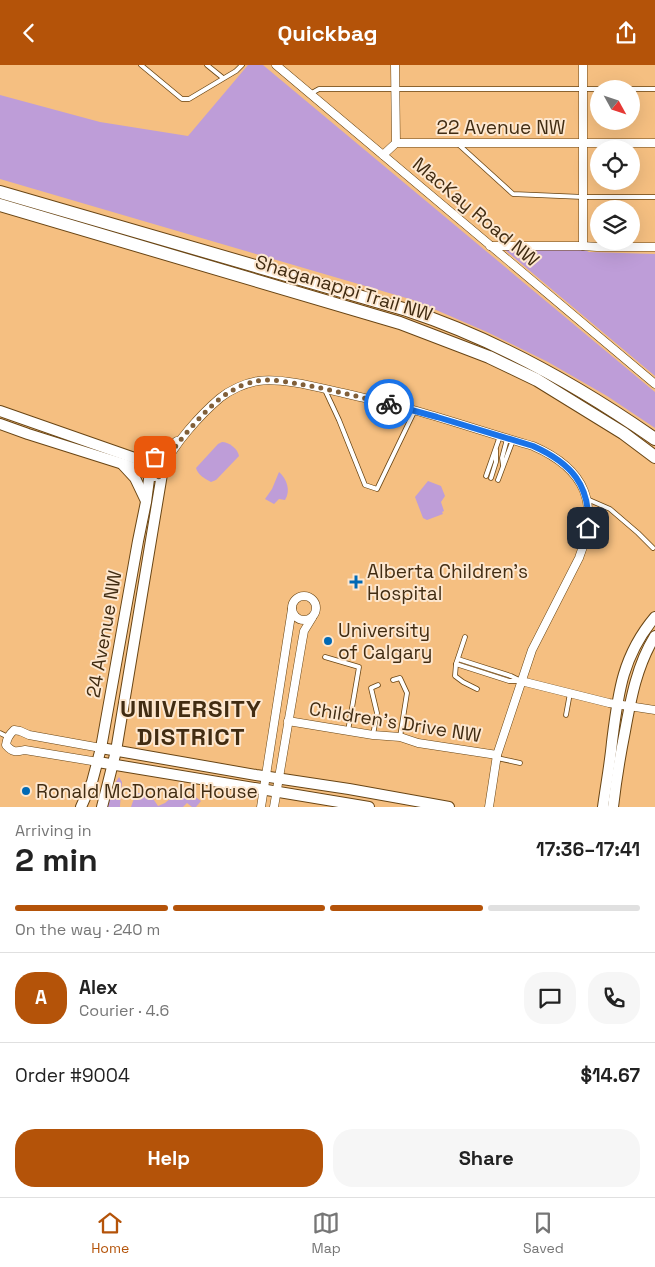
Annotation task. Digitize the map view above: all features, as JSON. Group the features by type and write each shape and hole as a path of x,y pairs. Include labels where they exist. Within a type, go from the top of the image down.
{"main road":[{"name":"Shaganappi Trail NW","path":"0,192 432,318 497,346 542,369 622,416 655,439"},
{"name":"Shaganappi Trail NW","path":"0,205 400,323 489,357 537,380 623,433 655,457"}],"street":[{"name":"MacKay Road NW","path":"276,65 655,384"},
{"path":"383,155 396,143 395,65"},
{"path":"583,65 583,245"},
{"name":"22 Avenue NW","path":"396,143 655,143"},
{"path":"490,246 583,245 597,247 655,247"},
{"path":"156,471 185,435 221,397 240,386 258,381 279,380 324,388 415,410 533,446 548,453 568,468 583,488 587,499 589,515 585,543 580,557 532,650 497,756 489,807"},
{"path":"0,411 156,471"},
{"path":"0,424 122,464 156,471"},
{"path":"623,433 632,444 655,464"},
{"path":"156,471 155,457 185,435"},
{"path":"122,464 135,478 146,502"},
{"name":"24 Avenue NW","path":"81,807 98,762 138,541 146,502 156,471"},
{"name":"24 Avenue NW","path":"102,807 116,751 151,543 156,471"},
{"path":"261,807 292,605 297,598 305,596 312,599 316,611 304,631 274,807"},
{"path":"292,609 295,616 301,620 312,618"},
{"path":"603,807 617,704 627,665 635,646 655,617"},
{"path":"613,807 617,774 630,706 646,650 655,636"},
{"path":"521,681 617,704 655,710"},
{"name":"Children's Drive NW","path":"288,721 373,735 400,737 418,743 497,756"},
{"path":"369,807 25,750 10,750 6,745 4,735 14,730 29,735 116,751 349,789 433,806 449,807"}],"lane":[{"path":"141,65 182,99 189,99 224,79 240,66"},
{"path":"207,65 224,79"},
{"path":"310,94 319,89 590,89"},
{"path":"640,89 655,89"},
{"path":"458,143 513,194 583,197 655,197"},
{"path":"324,388 365,485 377,489 415,410"},
{"path":"486,476 496,447 507,439"},
{"path":"498,480 503,467 502,458 507,439"},
{"path":"491,478 496,462 496,447"},
{"path":"587,499 610,509 653,548"},
{"path":"465,637 456,664 455,676 477,689"},
{"path":"325,657 359,667 348,731"},
{"path":"458,659 511,675 521,681"},
{"path":"456,664 509,681 521,681"},
{"path":"393,680 400,678 407,693 400,737"},
{"path":"373,735 377,713 371,688 378,685"},
{"path":"566,715 570,693"},
{"path":"497,756 520,763"}],"shaded area":[{"path":"248,65 263,65 655,392 655,428 607,396 548,362 487,332 413,300 0,179 0,95 100,122 188,136"},
{"path":"583,249 589,252 655,254 655,376 505,250"},
{"path":"222,442 233,446 239,456 216,480 211,482 200,475 196,468"},
{"path":"279,472 286,482 288,493 285,500 279,499 274,504 265,499 272,489"},
{"path":"428,481 441,486 445,496 441,502 443,514 427,520 423,518 415,497"},
{"path":"119,777 122,782 120,807 107,807 114,785"},
{"path":"138,793 149,794 158,806 170,799 181,796 193,795 201,801 196,807 192,807 187,803 183,807 131,807"}],"way so far":[{"path":"155,457 151,464 151,475 160,477 171,454 185,435 221,397 240,386 258,381 279,380 324,388 389,404"}],"place":[{"name":"Alberta Children's Hospital","path":"356,582"},
{"name":"University of Calgary","path":"328,641"},
{"name":"Ronald McDonald House","path":"26,791"}],"district":[{"name":"UNIVERSITY DISTRICT","path":"191,722"}],"route":[{"path":"389,404 415,410 533,446 548,453 568,468 583,488 587,499 588,528"}]}
